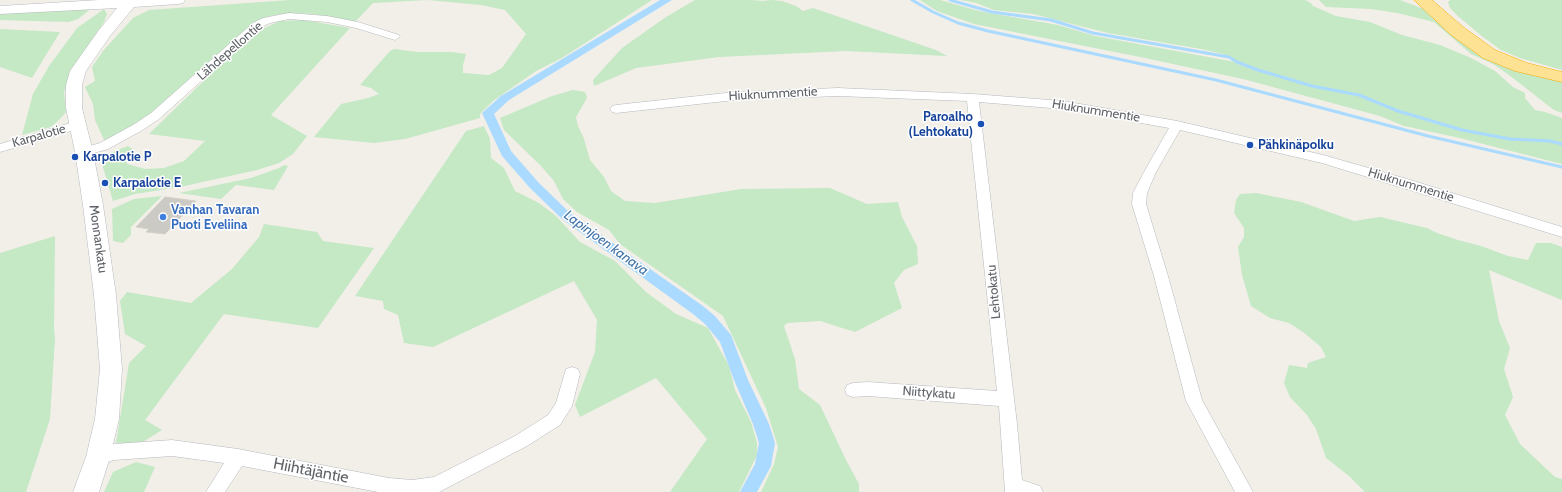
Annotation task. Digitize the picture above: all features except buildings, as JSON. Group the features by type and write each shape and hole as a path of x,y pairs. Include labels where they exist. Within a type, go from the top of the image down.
{"highway":[{"path":"1429,2 1477,38 1500,52 1531,64 1562,72"},
{"path":"1429,2 1457,31 1489,54 1522,67 1562,77"}],"main road":[{"path":"0,10 178,0"},
{"name":"Monnankatu","path":"86,492 98,457 107,419 111,369 106,294 84,152 77,125 73,97 74,85 78,71 104,33 129,3"}],"street":[{"name":"Lähdepellontie","path":"84,152 104,146 137,128 155,116 257,25 267,20 289,16 326,19 358,25 395,37"},
{"name":"Hiuknummentie","path":"616,109 706,98 804,92 875,92 973,98 1064,106 1225,135 1323,159 1562,232"},
{"name":"Lehtokatu","path":"973,98 1005,399 1013,489 1034,492"},
{"name":"Karpalotie","path":"0,148 77,125"},
{"path":"1176,125 1148,175 1140,193 1139,204 1159,270 1194,401 1244,492"},
{"name":"Hiihtäjäntie","path":"98,457 114,452 172,448 238,457 389,486 412,488 436,485 521,440 554,420 564,406 572,374"},
{"name":"Niittykatu","path":"854,390 868,389 1005,399"},
{"path":"215,492 238,457"}],"green space":[{"path":"290,0 428,0 373,3 355,22 313,14 297,13 266,17 253,23 149,118 105,142 95,120 93,104 85,87 95,81 92,67 103,51 133,18 149,10"},
{"path":"428,0 652,0 562,58 536,71 493,101 480,114 480,118 405,139 374,143 314,137 341,104 379,94 371,88 360,85 390,51 394,49 418,52 451,52 466,54 463,65 463,73 489,75 502,68 526,34 505,10 481,5"},
{"path":"695,0 782,1 796,6 803,11 813,8 936,50 947,56 846,51 719,57 636,68 594,86 593,80 622,48 666,17"},
{"path":"920,0 940,0 979,11 1058,25 1095,36 1235,62 1223,54 1201,49 1108,33 1033,14 994,10 976,3 961,0 1305,0 1313,6 1336,16 1370,22 1402,35 1440,45 1471,58 1495,71 1513,87 1525,93 1525,98 1535,110 1562,118 1562,164 1460,138 1404,126 1380,116 1243,79 974,24 937,11"},
{"path":"1319,0 1400,0 1424,9 1454,34 1562,80 1562,113 1554,110 1493,64 1471,54 1434,22 1397,13 1371,9 1326,7"},
{"path":"1450,0 1562,0 1562,70 1520,58 1501,50 1459,17 1450,8 1448,2"},
{"path":"92,8 78,19 69,22 0,20 0,13"},
{"path":"104,9 107,14 104,22 74,66 64,92 66,112 51,127 22,135 33,94 49,66 77,28"},
{"path":"304,20 350,28 271,115 307,136 293,154 279,163 257,170 180,187 135,194 113,201 100,157 128,146 134,150 126,156 127,164 145,169 164,168 184,161 205,141 149,134 253,33 280,21"},
{"path":"0,29 60,32 32,78 0,67"},
{"path":"573,90 585,92 587,98 576,117 590,160 604,177 611,191 625,201 655,203 741,189 830,188 867,204 898,202 902,217 917,246 918,264 904,270 894,283 902,308 855,332 820,321 787,323 784,326 795,359 799,389 820,405 859,484 859,492 761,492 774,464 778,447 766,408 723,316 620,244 609,230 577,212 563,199 554,181 540,165 504,130 500,118 552,96"},
{"path":"484,126 490,139 491,158 504,168 515,191 539,203 556,216 580,242 615,261 646,292 676,314 708,328 729,366 735,390 751,422 757,443 757,455 739,492 670,492 707,439 656,378 580,417 575,405 595,352 597,320 574,281 433,347 404,343 398,315 384,309 383,301 355,296 466,131"},
{"path":"284,165 288,166 274,190 236,185 221,199 179,193 251,178"},
{"path":"1256,193 1301,202 1354,221 1380,217 1427,228 1437,233 1508,256 1528,260 1536,243 1551,243 1562,247 1562,300 1489,270 1499,321 1510,348 1504,369 1513,397 1505,415 1520,444 1555,477 1562,479 1562,492 1365,492 1349,476 1326,458 1316,429 1307,415 1290,397 1284,383 1289,365 1307,368 1308,363 1326,357 1321,347 1303,332 1289,323 1270,318 1251,306 1242,275 1238,247 1244,237 1244,228 1234,213 1236,200 1240,194"},
{"path":"162,196 131,227 131,235 123,243 113,241 112,209 134,199"},
{"path":"264,224 317,232 323,241 374,248 318,328 224,314 145,420 162,430 141,443 116,443 129,363 146,346 125,334 120,301 127,292 191,303 232,269 259,237"},
{"path":"55,236 55,338 50,419 26,492 0,492 0,253"},
{"path":"136,462 155,467 144,492 104,492 113,472"}],"waterway":[{"name":"Lapinjoen kanava","path":"667,0 505,98 488,113 506,153 534,185 566,216 698,310 710,320 726,339 741,380 761,424 767,443 763,466 748,492"},
{"path":"912,0 933,12 958,23 988,31 1216,80 1428,136 1562,167"},
{"path":"950,0 992,12 1051,20 1093,33 1229,57 1237,62 1258,70 1312,86 1359,95 1398,111 1462,130 1510,139 1550,141 1562,144"}],"place":[{"name":"Paroalho (Lehtokatu)","path":"981,124"},
{"name":"Pähkinäpolku","path":"1250,145"},
{"name":"Karpalotie P","path":"75,157"},
{"name":"Karpalotie E","path":"105,183"},
{"name":"Vanhan Tavaran Puoti Eveliina","path":"163,217"}]}
